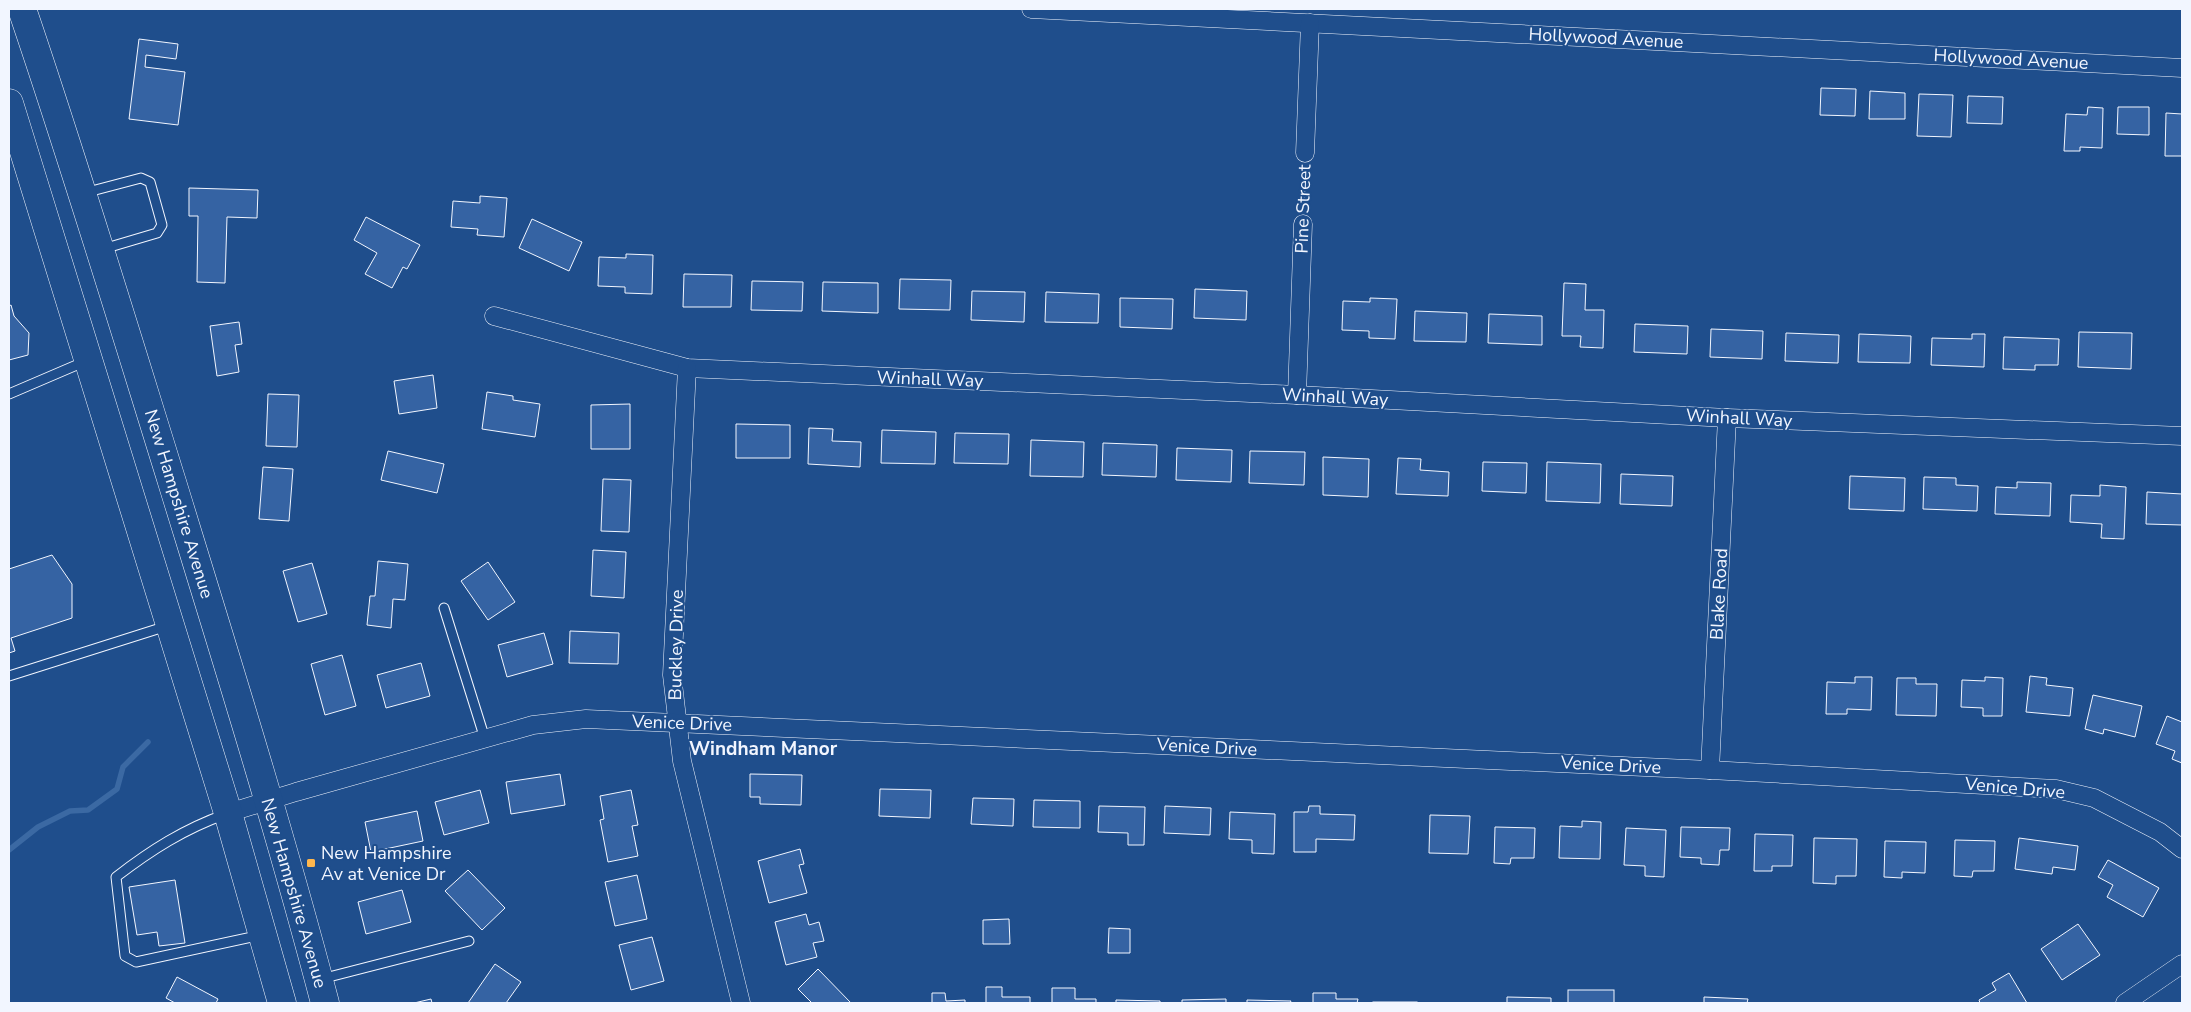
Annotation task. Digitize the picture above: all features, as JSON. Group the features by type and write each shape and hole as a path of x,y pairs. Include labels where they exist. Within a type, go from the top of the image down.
{"main road":[{"name":"New Hampshire Avenue","path":"22,9 83,194 219,633 322,992"},
{"path":"9,103 228,813 264,934 282,1003"}],"street":[{"name":"Hollywood Avenue","path":"1030,9 2182,68"},
{"name":"Pine Street","path":"1305,153 1310,23"},
{"name":"Pine Street","path":"1297,395 1303,224"},
{"name":"Winhall Way","path":"494,316 687,368 1297,395 1727,418 2182,436"},
{"name":"Buckley Drive","path":"687,368 672,675 676,723 682,761 741,1003"},
{"name":"Blake Road","path":"1710,770 1727,418"},
{"name":"Venice Drive","path":"228,813 533,725 586,719 1710,770 2056,789 2094,798 2160,832 2182,850"},
{"path":"2125,1003 2182,964"}],"lane":[{"path":"83,194 141,178 150,182 162,225 157,233 100,249"},
{"path":"9,394 88,360"},
{"path":"444,608 485,739"},
{"path":"9,676 170,625"},
{"path":"228,813 199,824 151,850 116,877 126,956 136,962 264,934"},
{"path":"322,992 469,941"}],"path":[{"name":"Pine Street","path":"1303,224 1305,153"}],"building":[{"path":"139,39 178,44 176,59 146,55 145,67 185,72 178,125 129,119"},
{"path":"1821,88 1856,89 1855,116 1820,115"},
{"path":"1870,91 1905,93 1905,119 1869,119"},
{"path":"1919,94 1953,95 1951,137 1917,136"},
{"path":"1968,96 2003,97 2002,124 1967,123"},
{"path":"2088,107 2103,108 2102,148 2080,147 2080,151 2064,151 2066,114 2087,115"},
{"path":"2118,107 2149,107 2149,135 2117,134"},
{"path":"2166,113 2182,114 2182,156 2165,156"},
{"path":"189,188 258,190 257,218 227,217 225,283 197,282 198,216 189,216"},
{"path":"480,196 507,198 504,237 477,235 478,229 451,227 453,201 480,203"},
{"path":"366,217 420,245 407,269 403,267 392,288 365,274 377,253 354,240"},
{"path":"532,219 582,242 569,271 519,248"},
{"path":"626,254 653,255 652,294 625,293 625,287 598,286 599,257 626,258"},
{"path":"684,274 732,275 731,307 683,307"},
{"path":"900,279 951,280 950,310 899,309"},
{"path":"752,281 803,282 802,311 751,310"},
{"path":"823,282 878,283 878,313 822,311"},
{"path":"1564,283 1586,284 1585,310 1604,310 1603,348 1580,347 1581,336 1562,336"},
{"path":"1195,289 1247,291 1246,320 1194,318"},
{"path":"972,291 1025,292 1024,322 971,320"},
{"path":"1046,292 1099,294 1098,323 1045,322"},
{"path":"1120,298 1173,299 1172,329 1120,327"},
{"path":"1370,298 1397,299 1395,339 1369,338 1369,331 1342,330 1343,301 1370,302"},
{"path":"11,305 14,316 29,333 28,355 9,360 9,306"},
{"path":"1415,311 1467,313 1466,342 1414,341"},
{"path":"1489,314 1542,316 1542,345 1488,343"},
{"path":"239,322 242,344 235,345 239,372 217,376 210,326"},
{"path":"1635,324 1688,326 1687,354 1634,352"},
{"path":"1711,329 1763,331 1762,359 1710,357"},
{"path":"2079,332 2132,333 2131,369 2078,367"},
{"path":"1786,333 1839,335 1838,363 1785,361"},
{"path":"1859,334 1911,336 1910,363 1858,362"},
{"path":"1972,334 1985,334 1984,367 1931,365 1932,338 1972,339"},
{"path":"2004,337 2059,339 2058,365 2035,365 2035,370 2003,369"},
{"path":"433,375 437,408 399,414 394,381"},
{"path":"487,392 513,396 513,400 540,404 535,437 482,429"},
{"path":"268,394 299,395 297,447 266,446"},
{"path":"630,404 630,449 591,449 591,405"},
{"path":"736,424 790,425 790,458 736,458"},
{"path":"809,428 833,429 832,441 861,442 860,467 808,464"},
{"path":"882,430 936,432 935,464 881,463"},
{"path":"955,433 1009,434 1008,464 954,463"},
{"path":"1031,440 1084,442 1083,477 1030,476"},
{"path":"1103,443 1157,445 1156,477 1102,475"},
{"path":"1177,448 1232,450 1231,482 1176,480"},
{"path":"388,451 444,464 437,493 381,480"},
{"path":"1250,451 1305,452 1304,485 1249,483"},
{"path":"1323,457 1369,459 1368,497 1323,495"},
{"path":"1398,458 1421,459 1420,470 1449,472 1448,496 1396,494"},
{"path":"1483,462 1527,463 1526,493 1482,491"},
{"path":"1547,462 1601,464 1600,503 1546,501"},
{"path":"263,467 293,469 289,521 259,519"},
{"path":"1621,474 1673,476 1672,506 1620,504"},
{"path":"1850,476 1905,478 1904,511 1849,509"},
{"path":"1924,477 1956,478 1956,485 1978,486 1977,511 1923,509"},
{"path":"603,479 631,480 629,532 601,531"},
{"path":"2017,482 2051,483 2050,516 1995,514 1996,487 2017,488"},
{"path":"2100,485 2126,487 2124,539 2101,538 2102,524 2070,522 2071,495 2100,496"},
{"path":"2147,492 2182,494 2182,525 2146,524"},
{"path":"593,550 626,552 624,598 591,596"},
{"path":"52,555 72,584 72,618 11,638 15,651 9,653 9,569"},
{"path":"378,561 408,564 405,600 393,599 391,628 367,625 370,596 375,596"},
{"path":"488,562 515,602 488,620 461,581"},
{"path":"312,563 327,614 298,622 283,571"},
{"path":"570,631 619,633 618,664 569,663"},
{"path":"544,633 553,664 507,677 498,645"},
{"path":"342,655 356,706 325,715 311,664"},
{"path":"421,663 430,696 386,708 377,675"},
{"path":"2030,676 2047,678 2046,685 2073,688 2070,716 2026,712"},
{"path":"1855,677 1872,677 1871,710 1847,709 1847,714 1826,714 1827,682 1855,683"},
{"path":"1985,677 2003,678 2002,716 1983,716 1983,708 1961,707 1962,680 1985,681"},
{"path":"1897,678 1916,678 1916,684 1937,684 1936,716 1896,715"},
{"path":"2093,695 2142,706 2135,737 2104,729 2103,734 2085,729"},
{"path":"2167,716 2182,722 2182,763 2172,759 2175,751 2156,744"},
{"path":"560,774 565,805 511,814 506,782"},
{"path":"750,774 802,775 801,805 760,804 760,797 750,797"},
{"path":"880,789 931,790 930,818 879,816"},
{"path":"480,790 489,823 444,835 435,802"},
{"path":"631,790 638,825 632,826 638,856 608,862 600,820 604,819 600,796"},
{"path":"973,798 1014,799 1013,826 971,824"},
{"path":"1034,800 1080,801 1080,828 1033,827"},
{"path":"1099,806 1145,807 1144,845 1128,845 1128,833 1098,832"},
{"path":"1165,806 1211,808 1210,835 1164,833"},
{"path":"1309,806 1320,806 1320,814 1355,815 1354,840 1316,839 1316,852 1294,852 1294,812 1308,812"},
{"path":"417,811 423,841 371,852 365,822"},
{"path":"1230,812 1275,814 1274,854 1252,853 1252,840 1229,839"},
{"path":"1430,815 1470,816 1468,854 1429,853"},
{"path":"1582,821 1601,822 1600,859 1559,858 1560,826 1582,827"},
{"path":"1495,827 1535,828 1534,858 1511,858 1510,864 1494,863"},
{"path":"1681,827 1730,828 1729,850 1720,850 1719,865 1701,864 1701,858 1680,857"},
{"path":"1626,828 1666,830 1664,877 1645,876 1645,866 1624,865"},
{"path":"1755,834 1793,835 1792,866 1772,866 1772,871 1754,871"},
{"path":"1814,838 1857,839 1856,876 1836,876 1836,884 1813,883"},
{"path":"2019,838 2078,846 2075,870 2053,867 2052,874 2015,869"},
{"path":"1955,840 1995,841 1994,871 1973,871 1972,877 1954,876"},
{"path":"1885,841 1926,842 1925,873 1902,872 1902,878 1884,877"},
{"path":"800,849 804,864 799,865 807,893 769,903 758,861"},
{"path":"2108,860 2159,888 2143,917 2107,897 2113,885 2098,877"},
{"path":"468,870 505,908 482,930 445,891"},
{"path":"637,875 647,919 615,926 605,882"},
{"path":"175,880 185,943 159,946 157,932 137,935 129,887"},
{"path":"402,890 411,922 366,934 358,902"},
{"path":"806,914 809,925 819,922 824,941 813,943 817,957 786,965 775,922"},
{"path":"1009,919 1010,944 983,944 983,920"},
{"path":"2078,924 2100,955 2062,980 2041,949"},
{"path":"1109,928 1130,929 1130,953 1108,953"},
{"path":"652,937 664,981 631,990 619,945"},
{"path":"495,964 521,982 506,1003 468,1003"},
{"path":"818,969 851,1003 812,1003 798,989"},
{"path":"2009,973 2027,1003 1980,1003 1979,1000 1996,990 1992,983"},
{"path":"177,977 218,999 216,1003 175,1003 166,998"},
{"path":"986,987 1002,987 1002,997 1030,997 1030,1003 986,1003"},
{"path":"1052,988 1075,988 1075,999 1096,999 1096,1003 1052,1003"},
{"path":"1568,990 1614,990 1614,1003 1568,1003"},
{"path":"932,993 945,993 946,1001 965,1000 965,1003 932,1003"},
{"path":"1313,993 1336,993 1336,999 1358,999 1357,1003 1313,1003"},
{"path":"1507,997 1551,998 1551,1003 1507,1003"},
{"path":"1704,997 1748,999 1747,1003 1704,1003"},
{"path":"431,999 432,1003 414,1003"},
{"path":"1226,999 1226,1003 1182,1003 1182,1000"},
{"path":"1116,1000 1160,1001 1160,1003 1116,1003"},
{"path":"1247,1000 1291,1001 1290,1003 1247,1003"},
{"path":"1417,1002 1417,1003 1373,1003"}],"waterway":[{"path":"9,850 38,827 70,811 88,810 117,789 123,767 148,742"}],"place":[{"name":"New Hampshire Av at Venice Dr","path":"311,863"}],"district":[{"name":"Windham Manor","path":"763,749"}]}
